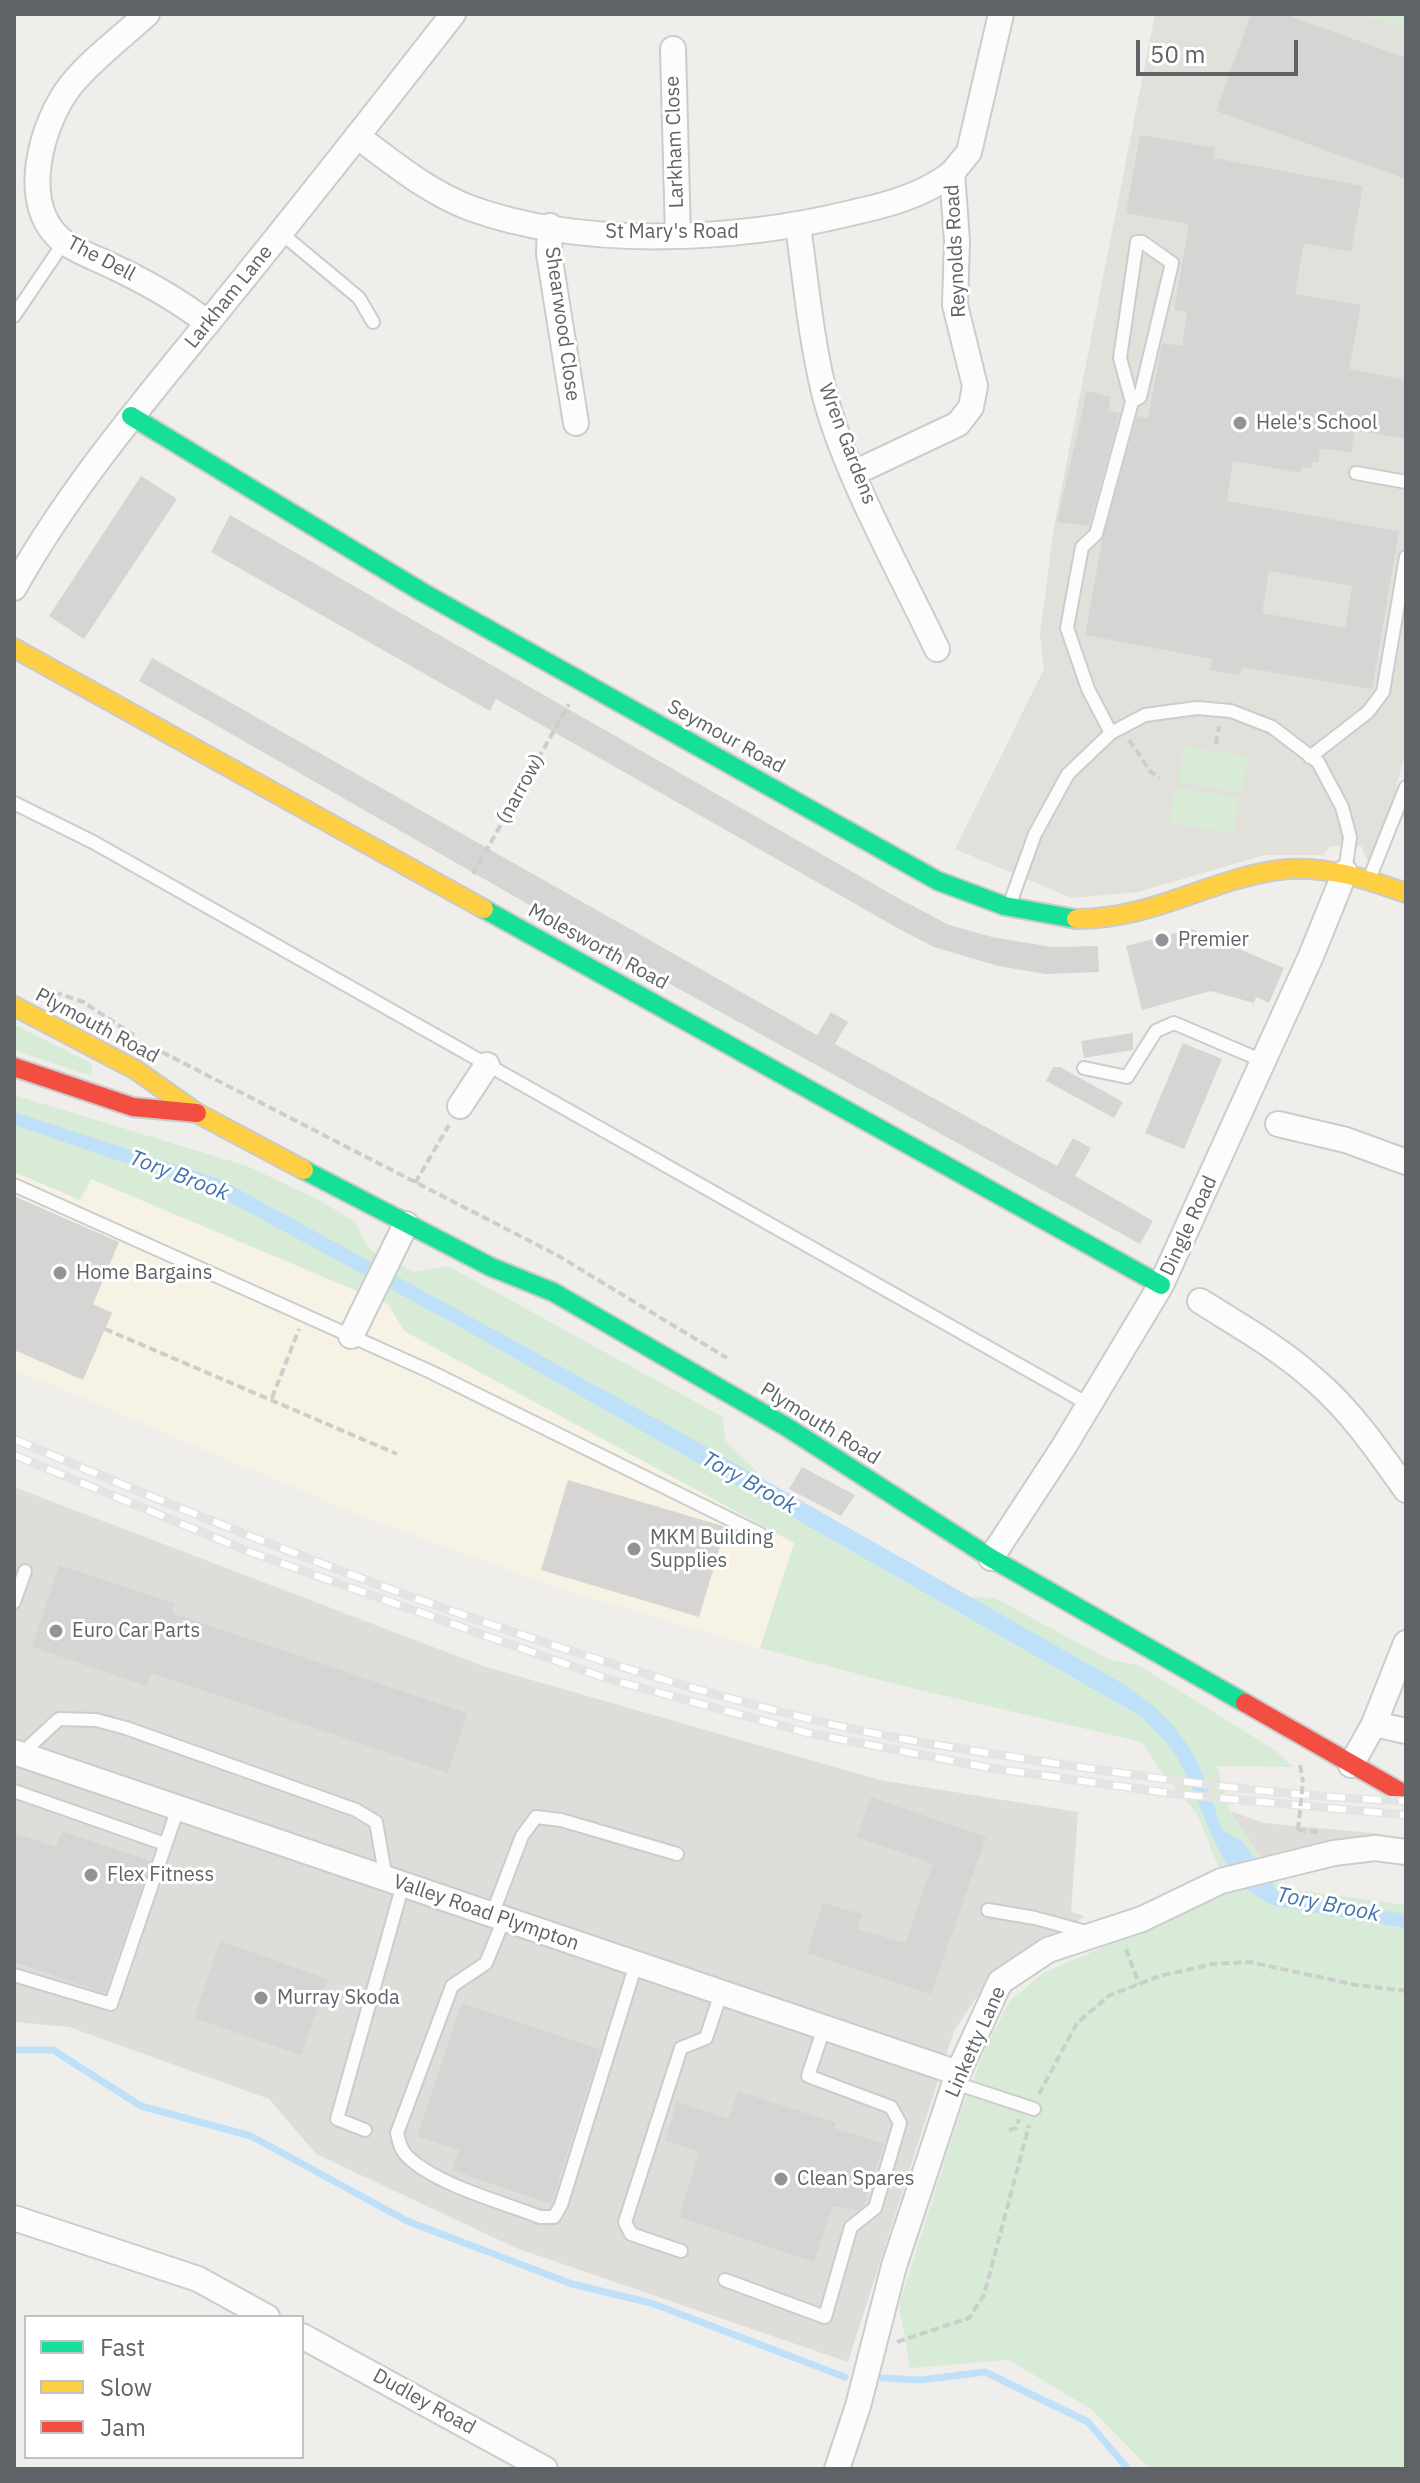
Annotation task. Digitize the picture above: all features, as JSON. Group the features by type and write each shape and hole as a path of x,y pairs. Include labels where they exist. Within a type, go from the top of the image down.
{"street":[{"name":"The Dell","path":"147,14 72,83 52,112 37,191 49,226 64,242 171,295 208,323"},
{"name":"Larkham Lane","path":"14,588 43,535 131,416 281,233 453,14"},
{"name":"Reynolds Road","path":"854,473 958,424 971,407 975,386 955,305 957,241 952,173 969,152 1001,14"},
{"name":"Larkham Close","path":"673,49 678,236"},
{"name":"St Mary's Road","path":"357,136 429,189 471,208 550,226 614,235 678,236 798,226 923,192 952,173"},
{"name":"Shearwood Close","path":"550,226 549,254 576,423"},
{"name":"Wren Gardens","path":"798,226 812,336 826,399 854,473 937,649"},
{"name":"Seymour Road","path":"131,416 422,592 938,881 1008,909 1073,918 1120,917 1265,872 1302,869 1345,872 1406,893"},
{"name":"Molesworth Road","path":"14,648 1161,1285"},
{"name":"Dingle Road","path":"991,1558 1090,1405 1161,1285 1345,872"},
{"name":"Plymouth Road","path":"14,1006 136,1070 197,1113 406,1224 566,1300 785,1426 991,1558 1406,1795"},
{"path":"460,1106 487,1065"},
{"name":"Plymouth Road","path":"14,1067 133,1107 197,1113"},
{"path":"1278,1124 1346,1140 1406,1162"},
{"path":"351,1336 406,1224"},
{"path":"1200,1301 1277,1349 1319,1383 1372,1443 1406,1490"},
{"path":"1351,1765 1374,1724 1406,1643"},
{"path":"1374,1724 1406,1731"},
{"name":"Valley Road Plympton","path":"18,1753 824,2028 957,2078"},
{"name":"Linketty Lane","path":"837,2469 858,2406 891,2273 957,2078 1000,1982 1048,1950 1118,1927 1221,1881 1334,1853 1375,1848 1406,1852"},
{"path":"14,2218 198,2279 263,2315"},
{"name":"Dudley Road","path":"304,2337 545,2469"}],"lane":[{"path":"281,233 359,298 373,322"},
{"path":"14,316 64,242"},
{"path":"1111,733 1088,689 1067,628 1082,547 1096,534 1132,402 1120,358 1137,242 1142,242 1172,263 1140,397 1132,402"},
{"path":"1356,473 1406,482"},
{"path":"1310,757 1368,712 1383,692 1406,557"},
{"path":"1008,909 1035,834 1068,774 1111,733 1145,715 1197,708 1231,711 1272,727 1318,762 1342,807 1350,837 1345,872"},
{"path":"1369,880 1406,787"},
{"path":"14,803 93,842 1090,1405"},
{"path":"1084,1068 1127,1077 1156,1031 1174,1023 1263,1061"},
{"path":"14,1185 431,1372 760,1534"},
{"path":"14,1602 25,1571"},
{"path":"18,1753 59,1719 96,1720 126,1728 376,1822 394,1882 337,2119 365,2130"},
{"path":"14,1791 165,1844"},
{"path":"14,1975 111,2004 178,1808"},
{"path":"636,1964 554,2217 540,2217 445,2180 408,2158 397,2133 425,2054 458,1980 486,1963 522,1836 536,1817 561,1820 677,1854"},
{"path":"988,1910 1035,1918 1094,1935"},
{"path":"681,2251 631,2234 625,2222 681,2048 706,2038 721,1993"},
{"path":"725,2280 825,2317 851,2227 875,2208 900,2123 891,2107 808,2076 824,2028"},
{"path":"957,2078 1034,2109"}],"path":[{"name":"(narrow)","path":"461,896 582,681"},
{"path":"1124,726 1132,748 1160,778"},
{"path":"41,988 83,1002 139,1039"},
{"path":"151,1046 557,1255 736,1363"},
{"path":"415,1183 460,1106"},
{"path":"272,1398 304,1315"},
{"path":"105,1329 397,1454"},
{"path":"1298,1830 1303,1782"},
{"path":"1118,1927 1139,1984"},
{"path":"872,2349 969,2318 984,2295 1034,2109 1077,2023 1110,1995 1213,1964 1250,1962 1356,1985 1406,1991"}],"shaded area":[{"name":"Hele's School","path":"1155,14 1363,14 1406,28 1406,749 1377,865 1368,862 1361,846 1330,846 1323,855 1265,855 1138,892 1072,898 955,849 1044,669 1040,635 1054,526"},
{"path":"14,1172 80,1200 91,1179 388,1304 404,1331 795,1543 760,1648 562,1589 364,1517 14,1369"},
{"path":"14,1487 483,1666 880,1780 1078,1812 1071,1912 1085,1916 993,1973 954,2031 848,2362 516,2248 316,2154 269,2099 69,2027 14,2022"},
{"path":"1230,1811 1264,1823 1383,1834 1262,1859"}],"green space":[{"path":"1363,14 1406,14 1406,28"},
{"path":"1184,746 1249,757 1242,793 1178,782"},
{"path":"1175,787 1239,798 1233,834 1169,823"},
{"path":"14,1024 92,1064 91,1076 14,1050"},
{"path":"14,1095 247,1166 321,1201 355,1222 369,1249 414,1272 448,1266 723,1417 725,1440 766,1481 969,1597 995,1598 1108,1659 1140,1666 1276,1751 1293,1767 1217,1766 1230,1811 1278,1883 1289,1889 1406,1905 1406,2469 1150,2469 1091,2409 1009,2360 910,2368 899,2305 959,2116 985,2049 1009,2002 1043,1973 1229,1893 1197,1814 1158,1767 1142,1742 903,1686 760,1648 794,1543 404,1331 388,1304 91,1179 80,1200 14,1172"}],"water":[{"name":"Tory Brook","path":"14,1112 220,1179 680,1432 1120,1682 1160,1712 1175,1728 1197,1763 1222,1830 1242,1841 1280,1895 1406,1914 1406,1928 1276,1906 1255,1895 1225,1861 1175,1754 1142,1717 451,1322 213,1193 14,1125"}],"building":[{"path":"1251,14 1284,14 1406,58 1406,179 1216,111"},
{"path":"1140,135 1215,148 1214,158 1363,186 1351,252 1304,243 1295,294 1361,305 1349,369 1406,380 1406,439 1355,430 1351,453 1320,448 1318,463 1312,462 1311,468 1302,467 1301,473 1233,461 1227,501 1399,531 1372,689 1242,667 1240,675 1210,670 1212,659 1085,635 1102,541 1137,416 1148,418 1162,343 1182,346 1187,312 1174,310 1189,224 1126,213","holes":["1269,571 1352,586 1345,628 1262,613"]},
{"path":"1087,391 1111,397 1108,411 1120,413 1089,526 1057,522"},
{"path":"141,476 177,499 84,639 49,616"},
{"path":"230,515 949,925 992,937 1052,947 1098,946 1099,972 1046,974 998,966 934,947 901,930 496,699 490,711 211,552"},
{"path":"152,658 817,1035 831,1012 848,1022 835,1044 1057,1166 1073,1138 1091,1148 1075,1176 1153,1221 1140,1244 594,942 139,681"},
{"path":"1192,929 1284,968 1269,1003 1256,997 1254,1003 1211,991 1142,1010 1126,946"},
{"path":"1133,1033 1133,1050 1084,1058 1081,1041"},
{"path":"1183,1043 1222,1059 1184,1149 1145,1133"},
{"path":"1053,1067 1060,1067 1123,1102 1114,1118 1046,1081"},
{"name":"Home Bargains","path":"14,1196 119,1242 93,1304 112,1313 83,1380 14,1350"},
{"path":"802,1467 855,1495 841,1516 789,1489"},
{"name":"MKM Building Supplies","path":"568,1480 726,1527 699,1617 541,1570"},
{"path":"59,1565 175,1604 172,1613 467,1713 448,1773 151,1673 147,1686 32,1647"},
{"path":"871,1797 986,1837 931,1994 807,1953 823,1903 862,1914 857,1929 905,1943 933,1864 857,1837"},
{"path":"62,1831 151,1861 105,1993 14,1962 14,1833 56,1847"},
{"name":"Murray Skoda","path":"220,1941 328,1979 301,2055 194,2018"},
{"path":"462,2003 600,2049 551,2204 452,2170 459,2150 417,2136"},
{"name":"Clean Spares","path":"738,2091 836,2123 834,2128 884,2144 863,2206 858,2210 833,2206 814,2262 679,2217 699,2152 665,2140 677,2102 728,2119"}],"waterway":[{"path":"14,2050 53,2050 141,2106 251,2136 407,2221 572,2284 651,2303 845,2377"},
{"path":"883,2378 920,2380 985,2372 1088,2422 1128,2469"}],"railway":[{"path":"14,1439 209,1520 406,1595 606,1662 809,1719 933,1744 1145,1776 1276,1792 1406,1801"},
{"path":"14,1455 250,1552 605,1678 808,1733 990,1768 1175,1794 1406,1815"}],"traffic: fast":[{"path":"131,416 422,592 938,881 1005,906 1076,919"},
{"path":"484,909 1161,1285"},
{"path":"304,1170 491,1267 553,1292 785,1426 991,1558 1245,1703"}],"traffic: slow":[{"path":"14,648 484,909"},
{"path":"1076,919 1130,913 1228,882 1279,870 1328,871 1406,893"},
{"path":"14,1006 136,1070 197,1113 304,1170"}],"traffic: jam":[{"path":"14,1067 133,1107 197,1113"},
{"path":"1245,1703 1406,1795"}],"place":[{"name":"Hele's School","path":"1240,423"},
{"name":"Premier","path":"1162,940"},
{"name":"Home Bargains","path":"60,1273"},
{"name":"MKM Building Supplies","path":"634,1549"},
{"name":"Euro Car Parts","path":"56,1631"},
{"name":"Flex Fitness","path":"91,1875"},
{"name":"Murray Skoda","path":"261,1998"},
{"name":"Clean Spares","path":"781,2179"}]}
